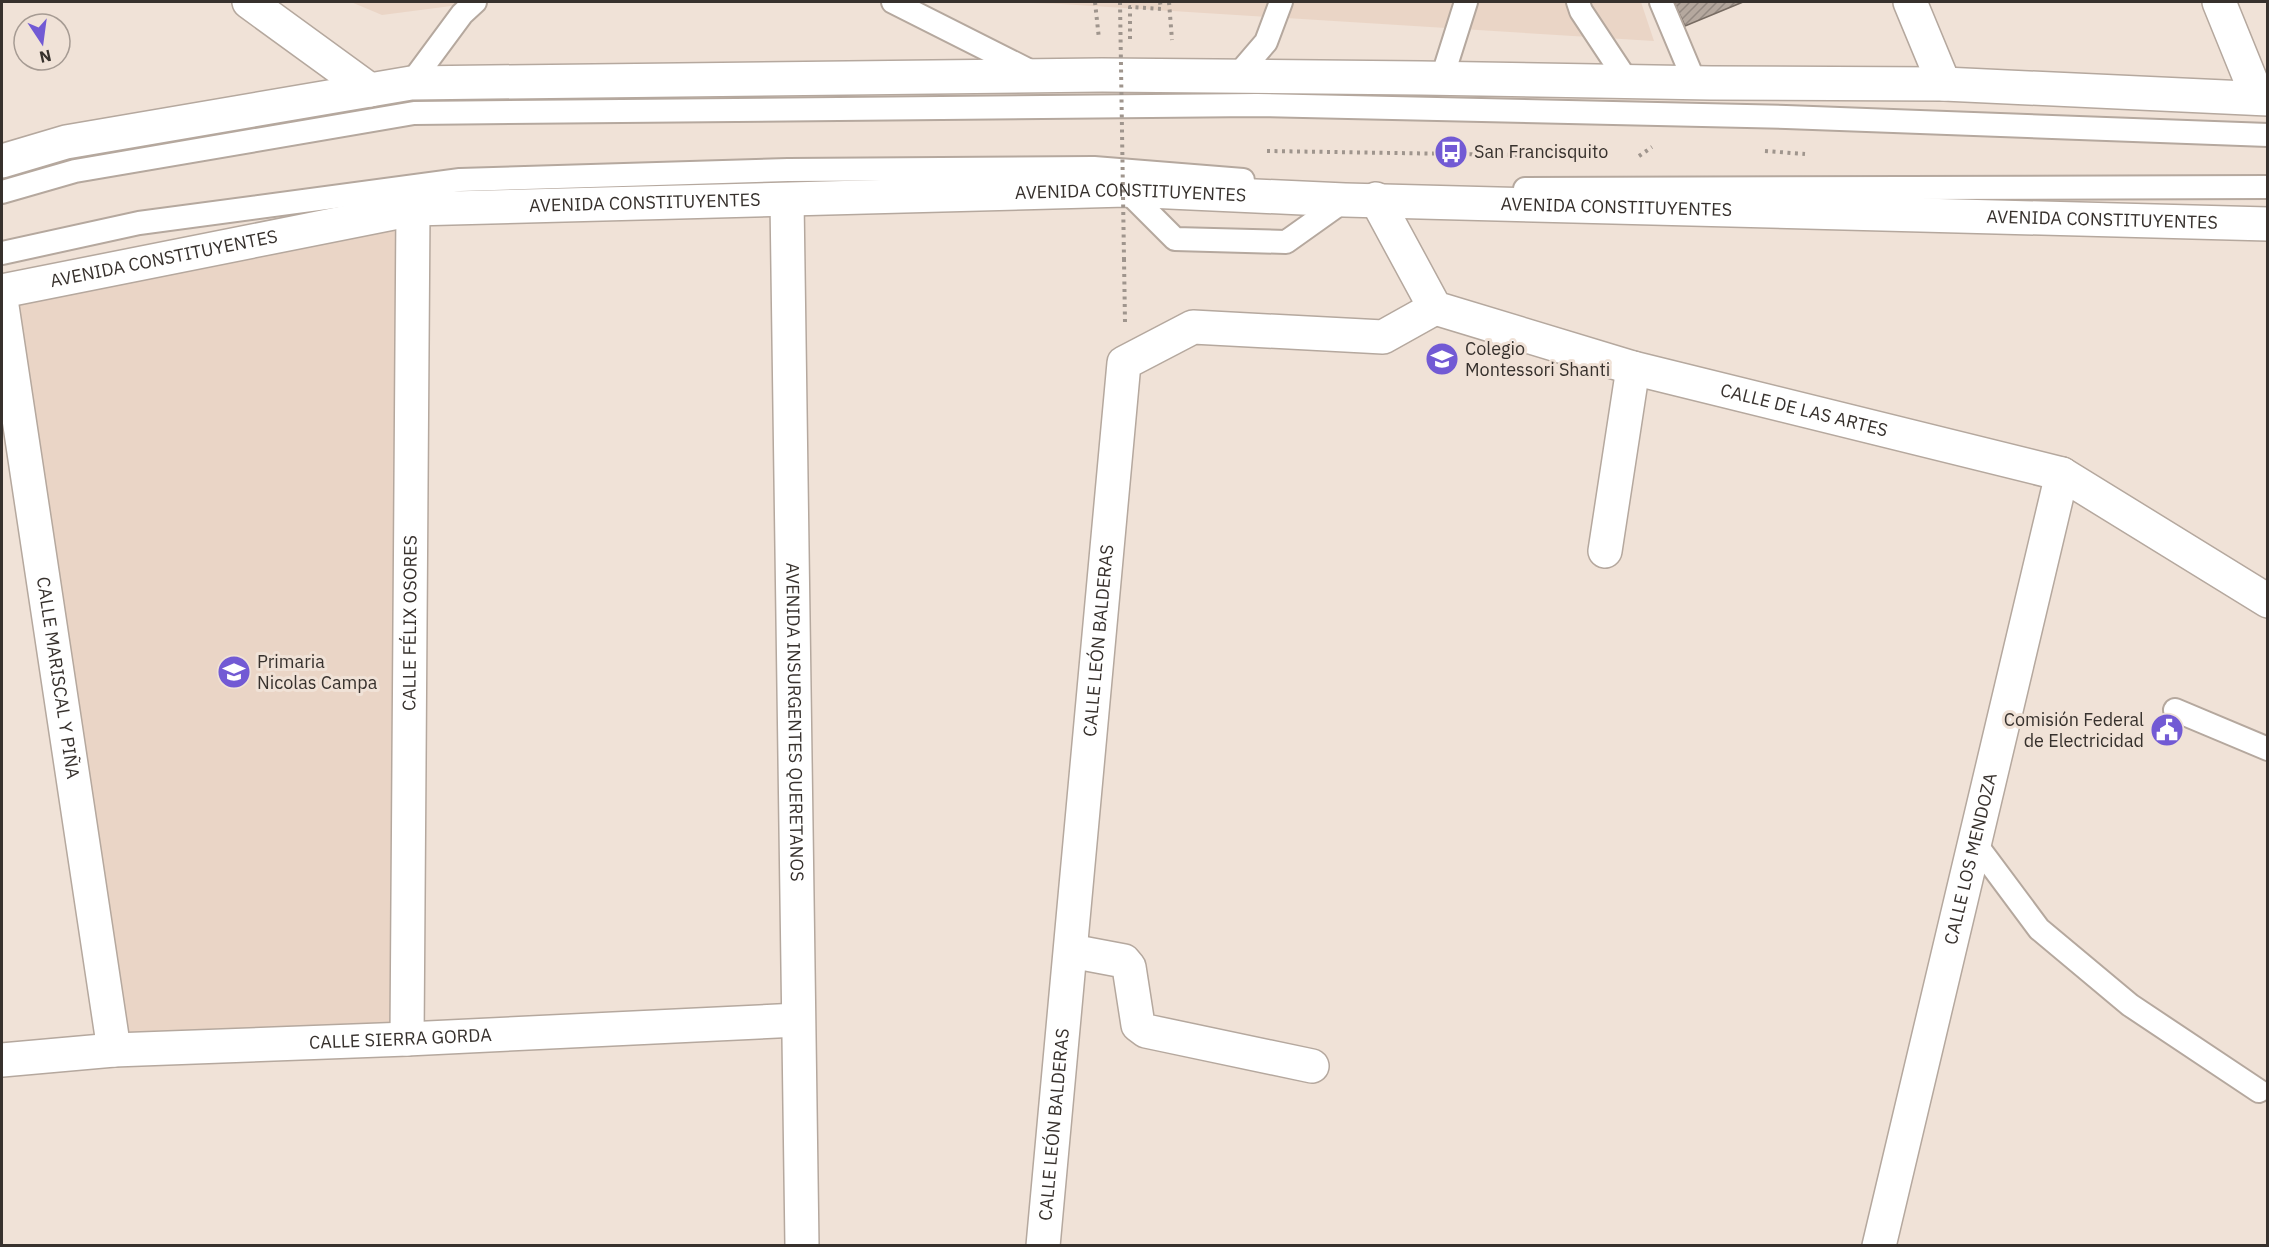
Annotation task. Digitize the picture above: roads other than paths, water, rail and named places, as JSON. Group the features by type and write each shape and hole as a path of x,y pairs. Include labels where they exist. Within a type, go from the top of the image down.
{"street":[{"path":"249,2 370,90"},
{"path":"1910,2 1944,84"},
{"path":"2,161 66,142 411,83 1041,76 1442,78 1695,83 1944,84 2263,98 2219,2"},
{"name":"AVENIDA CONSTITUYENTES","path":"2,291 413,209 788,185 1126,190 1360,200 2268,224"},
{"name":"AVENIDA INSURGENTES QUERETANOS","path":"788,185 802,1245"},
{"path":"1360,200 1435,308"},
{"name":"CALLE FÉLIX OSORES","path":"407,1039 413,209"},
{"name":"CALLE MARISCAL Y PIÑA","path":"2,306 114,1050"},
{"name":"CALLE DE LAS ARTES","path":"1435,308 1633,368 2062,474 2268,600"},
{"name":"CALLE LEÓN BALDERAS","path":"1043,1245 1124,363 1193,327 1383,337 1435,308"},
{"path":"1605,551 1633,368"},
{"name":"CALLE LOS MENDOZA","path":"1879,1245 2062,474"},
{"path":"1071,951 1124,961 1129,967 1138,1025 1146,1031 1312,1066"},
{"name":"CALLE SIERRA GORDA","path":"2,1060 114,1050 407,1039 798,1020"}],"lane":[{"path":"411,83 462,14 475,2"},
{"path":"893,2 1041,76"},
{"path":"1236,77 1266,42 1281,2"},
{"path":"1442,78 1466,2"},
{"path":"1578,2 1581,11 1628,82"},
{"path":"1660,2 1695,83"},
{"path":"2,192 75,171 414,113 1257,105 1786,117 2268,135"},
{"path":"2,253 139,224 460,180 788,185 1094,168 1357,188 2268,187"},
{"path":"1126,190 1175,239 1228,242 1286,242 1360,200"},
{"path":"2175,710 2268,749"},
{"path":"1974,843 2039,929 2130,1005 2259,1091"}],"place":[{"name":"San Francisquito","path":"1451,152"},
{"name":"Colegio Montessori Shanti","path":"1442,359"},
{"name":"Primaria Nicolas Campa","path":"234,672"},
{"name":"Comisión Federal de Electricidad","path":"2167,730"}]}
